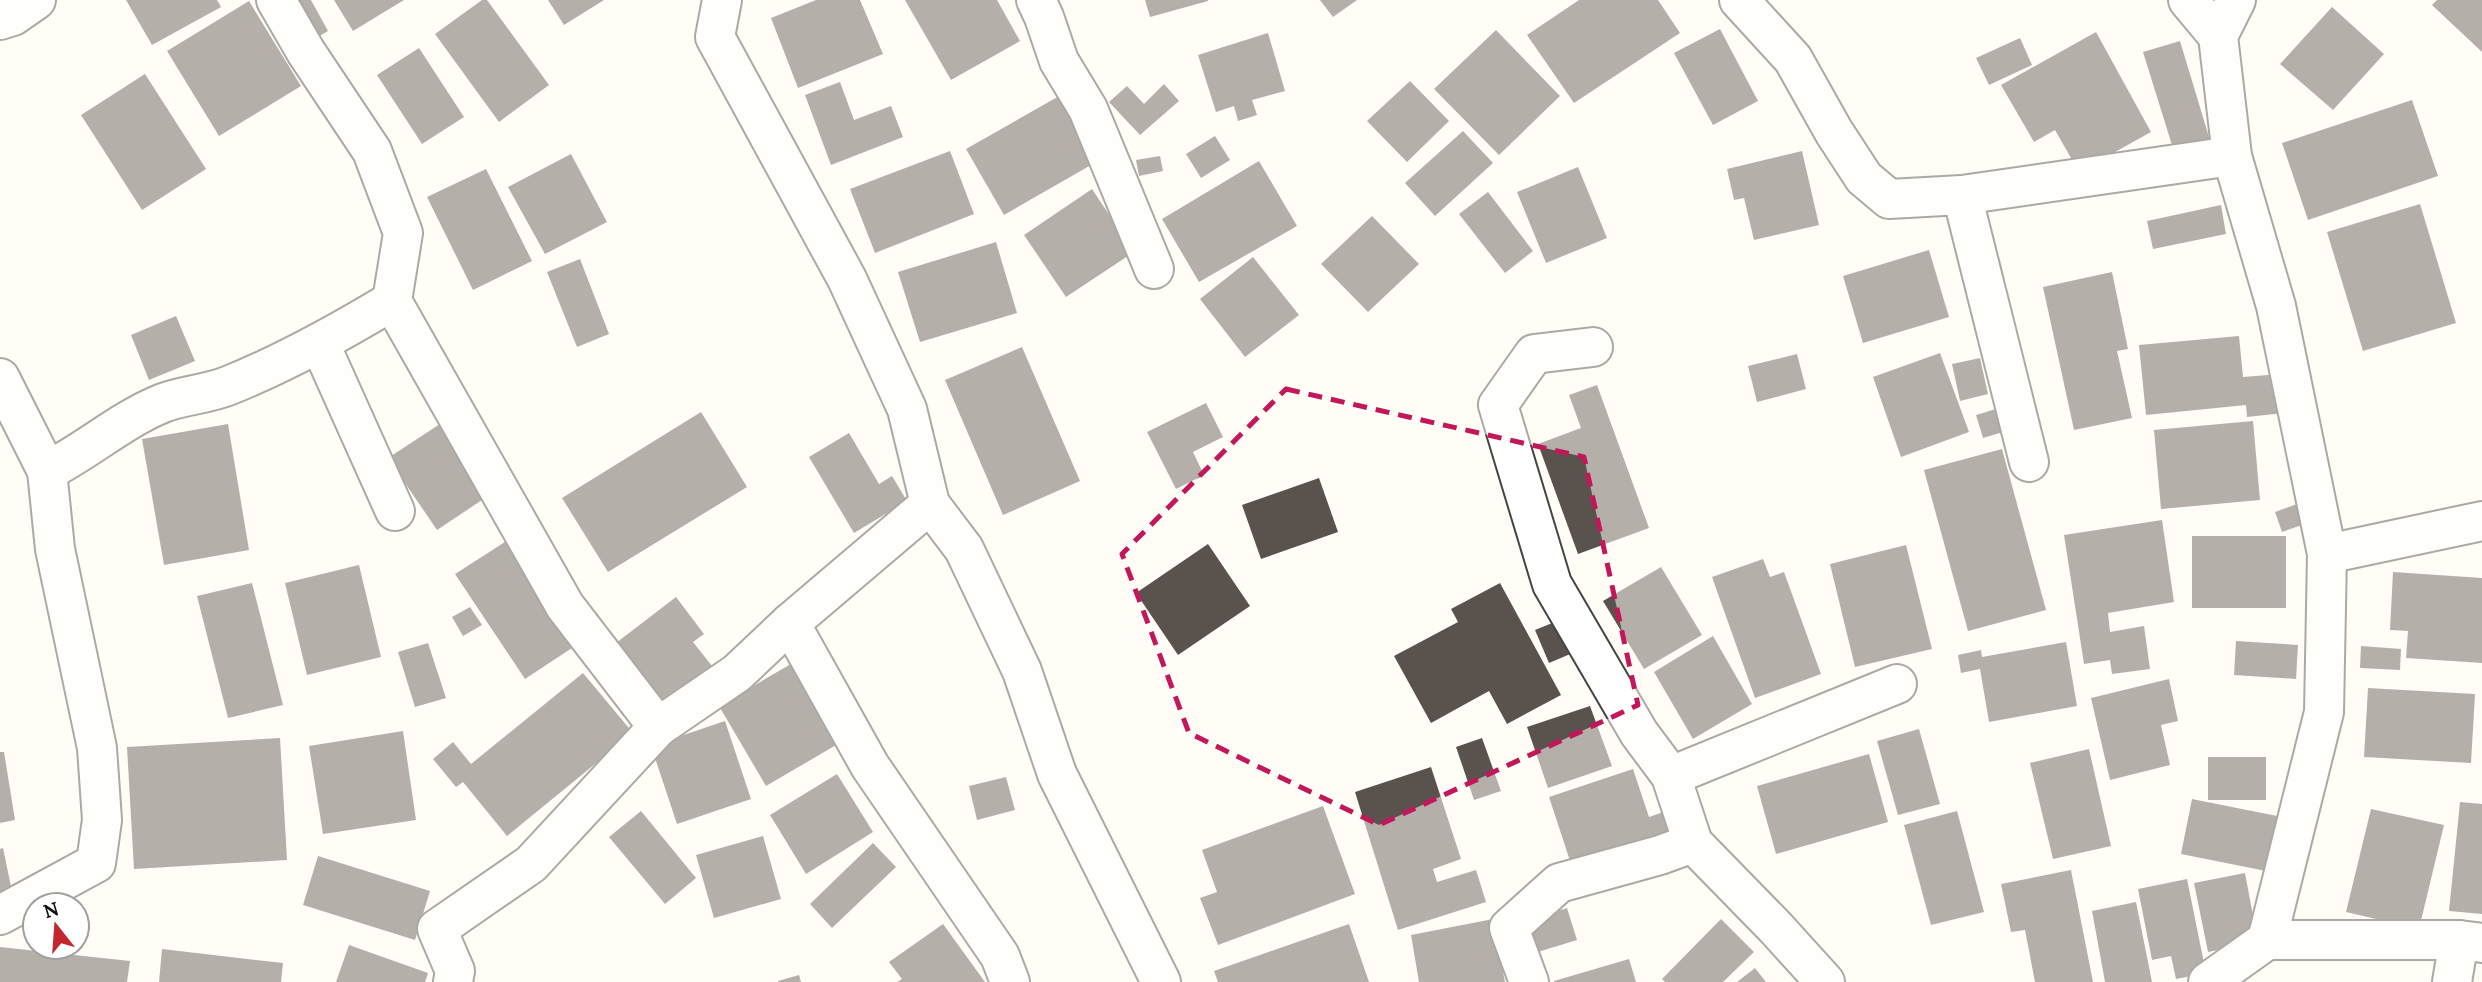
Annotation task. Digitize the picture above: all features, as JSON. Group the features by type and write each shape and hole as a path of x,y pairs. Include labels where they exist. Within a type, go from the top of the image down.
{"street":[{"path":"0,20 13,16 36,0"},
{"path":"276,0 306,52 372,151 403,233 392,301 565,606 658,727"},
{"path":"694,0 852,291 907,409 930,505 964,549 1022,671 1057,774 1161,982"},
{"path":"715,37 722,0"},
{"path":"1035,0 1044,17 1059,61 1088,109 1154,268"},
{"path":"1739,0 1793,60 1833,132 1864,178 1889,199 1962,195 2232,156"},
{"path":"2188,0 2218,36 2232,156 2276,306 2327,554 2324,712 2267,940"},
{"path":"2218,36 2236,0"},
{"path":"1962,195 2029,462"},
{"path":"47,471 72,459 111,432 162,404 228,386 320,344 392,301"},
{"path":"320,344 395,510"},
{"path":"1593,347 1534,354 1498,405 1552,584 1639,733 1671,776 1693,843 1825,982"},
{"path":"0,379 47,471 55,550 97,748 102,820 96,863 0,915"},
{"path":"453,982 455,971 437,929 531,864 658,727 737,673 790,623 930,505"},
{"path":"2327,554 2482,521"},
{"path":"790,623 870,766 1000,957 1010,982"},
{"path":"1671,776 1897,684"},
{"path":"1529,982 1509,928 1559,883 1693,843"},
{"path":"2208,982 2267,940 2470,941 2452,982"}],"highlighted area":[{"path":"1286,389 1584,457 1638,705 1379,825 1189,733 1122,554"}],"building":[{"path":"126,0 217,0 221,7 152,45"},
{"path":"290,0 311,0 328,31 312,40"},
{"path":"334,0 404,0 353,31"},
{"path":"482,0 487,0 549,85 499,122 435,34"},
{"path":"548,0 604,0 564,25"},
{"path":"816,0 860,0 883,54 798,88 771,18"},
{"path":"905,0 997,0 1020,41 951,80"},
{"path":"1145,0 1208,0 1208,1 1150,17"},
{"path":"1320,0 1357,0 1333,17"},
{"path":"1579,0 1658,0 1680,33 1574,103 1527,35"},
{"path":"2437,0 2482,0 2482,52 2432,5"},
{"path":"249,1 301,86 219,136 167,51"},
{"path":"2332,7 2384,54 2333,110 2280,64"},
{"path":"1720,29 1758,101 1713,125 1674,53"},
{"path":"1496,30 1560,96 1499,155 1434,89"},
{"path":"2096,32 2151,132 2079,172 2055,130 2034,142 2001,85"},
{"path":"1268,33 1285,91 1252,100 1257,115 1238,121 1234,106 1216,112 1198,55"},
{"path":"2020,38 2032,65 1989,85 1976,58"},
{"path":"2180,41 2212,147 2176,158 2143,52"},
{"path":"419,48 464,117 422,144 377,75"},
{"path":"145,74 206,169 142,210 81,115"},
{"path":"1410,81 1449,121 1407,162 1367,121"},
{"path":"840,82 854,120 891,106 903,137 831,165 805,95"},
{"path":"1164,84 1179,101 1140,135 1109,102 1127,86 1144,104"},
{"path":"1061,95 1098,161 1004,215 966,149"},
{"path":"2412,100 2438,176 2308,220 2282,143"},
{"path":"1463,131 1493,163 1435,216 1405,183"},
{"path":"1215,136 1230,160 1201,178 1186,154"},
{"path":"950,151 974,214 875,253 850,189"},
{"path":"1802,151 1819,225 1754,240 1744,198 1734,200 1727,169"},
{"path":"571,154 607,222 545,254 508,187"},
{"path":"1160,156 1163,171 1139,176 1136,160"},
{"path":"1259,161 1297,226 1199,282 1162,219"},
{"path":"1578,167 1607,238 1546,263 1517,192"},
{"path":"486,169 532,261 473,290 427,197"},
{"path":"1092,189 1134,252 1066,297 1024,235"},
{"path":"1488,192 1533,251 1505,273 1459,214"},
{"path":"2420,204 2456,323 2363,351 2327,232"},
{"path":"2221,205 2226,234 2153,249 2147,221"},
{"path":"1372,216 1419,264 1368,312 1321,264"},
{"path":"996,242 1017,313 920,342 898,272"},
{"path":"1929,250 1949,317 1863,343 1843,276"},
{"path":"1253,257 1299,315 1245,357 1200,299"},
{"path":"580,259 609,334 577,347 547,272"},
{"path":"2112,272 2128,349 2117,351 2132,418 2074,430 2043,287"},
{"path":"176,316 195,361 149,380 131,335"},
{"path":"2239,336 2243,377 2280,374 2284,413 2247,417 2246,405 2146,415 2139,345"},
{"path":"1022,347 1080,481 1003,515 945,380"},
{"path":"1940,353 1969,432 1901,457 1873,377"},
{"path":"1797,354 1806,389 1757,402 1748,366"},
{"path":"1980,358 1988,394 1960,401 1952,364"},
{"path":"1597,385 1649,528 1578,554 1538,444 1581,428 1569,395"},
{"path":"1206,403 1223,437 1193,452 1204,475 1176,489 1147,432"},
{"path":"1996,409 2003,432 1983,438 1976,415"},
{"path":"701,412 747,487 608,572 562,498"},
{"path":"2253,421 2260,500 2161,509 2154,430"},
{"path":"443,422 491,494 437,530 388,458"},
{"path":"228,424 249,550 164,565 142,439"},
{"path":"849,433 879,484 892,476 907,501 854,533 809,457"},
{"path":"2002,449 2046,610 1968,631 1924,470"},
{"path":"1319,478 1338,532 1261,559 1242,505"},
{"path":"2297,504 2305,524 2282,532 2275,512"},
{"path":"2162,520 2174,602 2108,613 2110,632 2144,626 2150,669 2112,674 2110,660 2084,664 2064,535"},
{"path":"2192,536 2286,536 2286,608 2192,608"},
{"path":"508,540 578,644 525,679 455,574"},
{"path":"1208,544 1250,606 1178,655 1136,593"},
{"path":"1906,545 1932,649 1855,667 1830,564"},
{"path":"1763,559 1770,577 1784,572 1821,674 1755,698 1712,577"},
{"path":"359,565 381,657 307,675 285,583"},
{"path":"1661,567 1702,635 1644,669 1603,601"},
{"path":"2393,572 2482,578 2482,663 2406,658 2408,631 2390,630"},
{"path":"252,583 283,705 228,718 197,596"},
{"path":"1500,583 1561,695 1507,724 1489,691 1431,723 1394,656 1458,622 1451,609"},
{"path":"676,597 704,634 693,642 712,666 663,703 616,643"},
{"path":"470,607 482,625 463,636 452,617"},
{"path":"1562,619 1575,652 1549,663 1535,630"},
{"path":"1713,636 1752,704 1693,739 1654,672"},
{"path":"2236,641 2298,645 2296,679 2234,675"},
{"path":"2066,642 2077,706 1989,722 1980,669 1961,673 1958,655 1981,650 1982,657"},
{"path":"428,643 446,698 415,707 398,652"},
{"path":"2361,646 2401,649 2400,670 2360,668"},
{"path":"796,661 843,741 766,786 719,706"},
{"path":"583,673 633,733 507,836 463,782 456,787 433,759 453,742 471,764"},
{"path":"2169,679 2178,721 2161,725 2170,765 2110,780 2091,698"},
{"path":"2368,688 2475,694 2471,763 2364,757"},
{"path":"1590,706 1612,766 1548,788 1527,727"},
{"path":"725,721 751,799 677,824 651,746"},
{"path":"1919,729 1940,804 1898,815 1877,741"},
{"path":"403,731 416,820 323,834 309,746"},
{"path":"280,738 287,860 134,869 127,747"},
{"path":"1482,738 1501,791 1474,800 1456,747"},
{"path":"2089,749 2111,846 2053,859 2030,763"},
{"path":"0,752 4,752 15,820 0,823"},
{"path":"1869,754 1888,822 1776,854 1757,786"},
{"path":"2208,757 2266,757 2266,800 2208,800"},
{"path":"1431,767 1461,859 1433,869 1437,882 1476,870 1486,902 1398,930 1355,792"},
{"path":"1633,769 1649,817 1669,810 1677,834 1573,870 1549,797"},
{"path":"837,774 873,832 806,874 770,815"},
{"path":"1006,777 1015,810 977,820 969,786"},
{"path":"2192,799 2277,816 2266,871 2181,854"},
{"path":"2460,802 2482,804 2482,914 2449,911"},
{"path":"1323,806 1355,894 1218,945 1200,898 1217,892 1202,850"},
{"path":"2371,809 2444,825 2419,929 2346,912"},
{"path":"641,811 696,878 665,904 609,837"},
{"path":"1957,811 1984,912 1931,925 1904,825"},
{"path":"763,836 781,899 714,918 696,855"},
{"path":"873,843 896,867 832,928 810,904"},
{"path":"3,848 14,901 0,904 0,849"},
{"path":"318,856 430,891 415,940 303,905"},
{"path":"2071,870 2093,982 2035,982 2025,930 2011,932 2001,884"},
{"path":"2245,873 2258,942 2208,952 2194,883"},
{"path":"2187,879 2206,973 2176,979 2171,956 2152,960 2138,889"},
{"path":"2136,902 2152,982 2105,982 2092,911"},
{"path":"1567,908 1577,940 1528,955 1518,923"},
{"path":"1493,919 1505,982 1419,982 1411,935"},
{"path":"1721,919 1754,952 1723,982 1665,982 1662,979"},
{"path":"943,924 985,982 897,982 902,979 889,962"},
{"path":"1349,924 1369,982 1218,982 1214,971"},
{"path":"349,945 428,973 425,982 336,982"},
{"path":"0,947 21,949 21,961 91,961 91,957 130,961 127,982 0,982"},
{"path":"162,949 283,963 281,982 159,982"},
{"path":"1629,959 1636,982 1554,982 1554,981"},
{"path":"1755,968 1766,982 1737,982"},
{"path":"799,975 801,982 778,982 778,981"}]}
